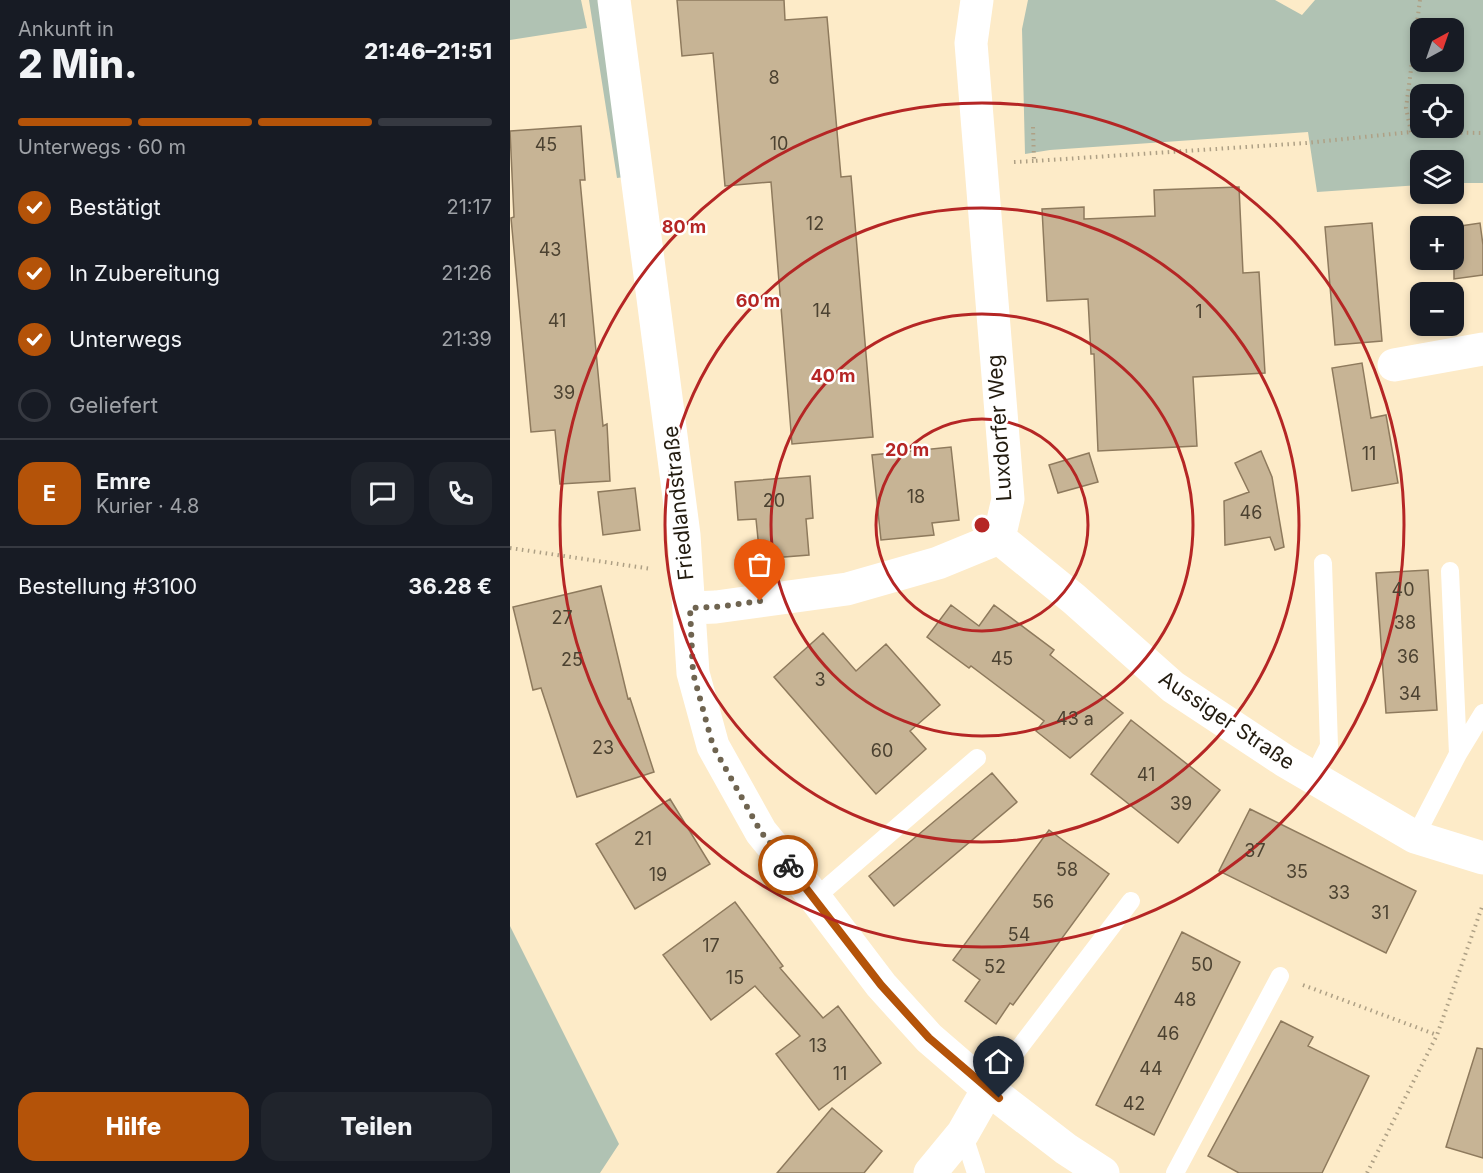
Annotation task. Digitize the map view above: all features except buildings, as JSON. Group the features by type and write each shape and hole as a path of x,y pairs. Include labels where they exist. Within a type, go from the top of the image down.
{"street":[{"name":"Friedlandstraße","path":"614,0 684,535 693,673 713,746 761,832 881,985 929,1038 988,1089 1066,1149 1103,1173"},
{"name":"Luxdorfer Weg","path":"977,0 970,43 1008,500 999,538"},
{"path":"1394,365 1483,349"},
{"path":"690,608 716,607 847,589 938,563 999,538"},
{"name":"Aussiger Straße","path":"999,538 1074,599 1173,687 1285,761 1415,837 1483,858"},
{"path":"930,1173 963,1133 988,1089"}],"lane":[{"path":"1313,777 1329,746 1323,563"},
{"path":"1450,571 1458,754"},
{"path":"1415,837 1458,754 1483,713"},
{"path":"814,898 977,758"},
{"path":"988,1089 1131,901"},
{"path":"1175,1173 1280,976"},
{"path":"963,1133 976,1173"}],"path":[{"path":"1410,127 1406,108 1420,0"},
{"path":"1033,127 1034,160 1305,142 1410,132"},
{"path":"1464,133 1483,133"},
{"path":"510,548 686,573"},
{"path":"1367,1173 1437,1035 1483,904"},
{"path":"1280,976 1437,1035"}],"green space":[{"path":"510,0 581,0 587,28 510,40"},
{"path":"589,0 599,0 625,177 617,178"},
{"path":"1028,0 1275,0 1302,15 1315,0 1483,0 1483,183 1464,183 1464,150 1410,150 1410,186 1317,192 1308,132 1050,150 1025,154 1022,29"},
{"path":"510,926 619,1144 600,1173 510,1173"}],"way so far":[{"path":"760,601 690,608 693,673 713,746 761,832 788,865"}],"route":[{"path":"788,865 881,985 929,1038 999,1098"}]}
